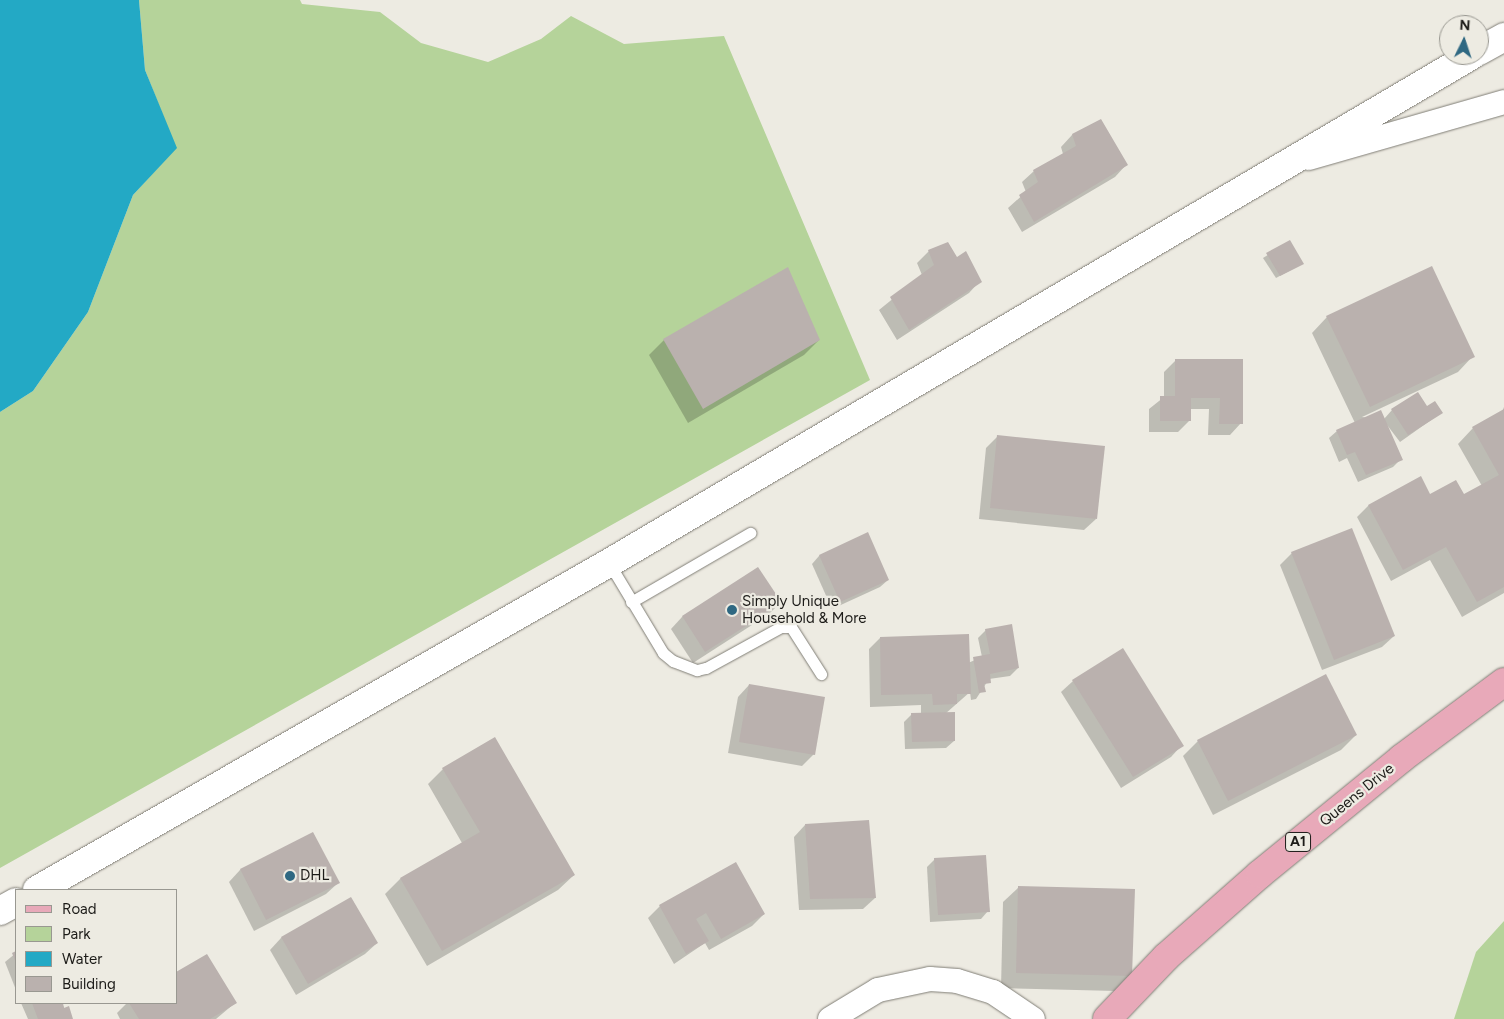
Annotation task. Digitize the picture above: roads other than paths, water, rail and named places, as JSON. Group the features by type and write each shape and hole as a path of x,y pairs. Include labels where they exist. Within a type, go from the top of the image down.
{"main road":[{"path":"1489,45 1504,37"},
{"path":"39,889 609,563 1455,65"},
{"name":"Queens Drive","path":"1107,1019 1166,957 1260,874 1402,758 1504,682"},
{"path":"0,911 15,903"}],"street":[{"path":"1283,165 1504,102"},
{"path":"830,1019 878,990 930,979 958,981 993,992 1034,1019"}],"lane":[{"path":"631,602 750,533"},
{"path":"609,563 663,653 684,667 697,670 706,668 781,627 791,627 821,674"}],"water":[{"path":"0,0 139,0 145,70 177,148 133,195 88,312 33,391 0,412"}],"place":[{"name":"Simply Unique Household & More","path":"732,610"},
{"name":"DHL","path":"290,876"}]}
